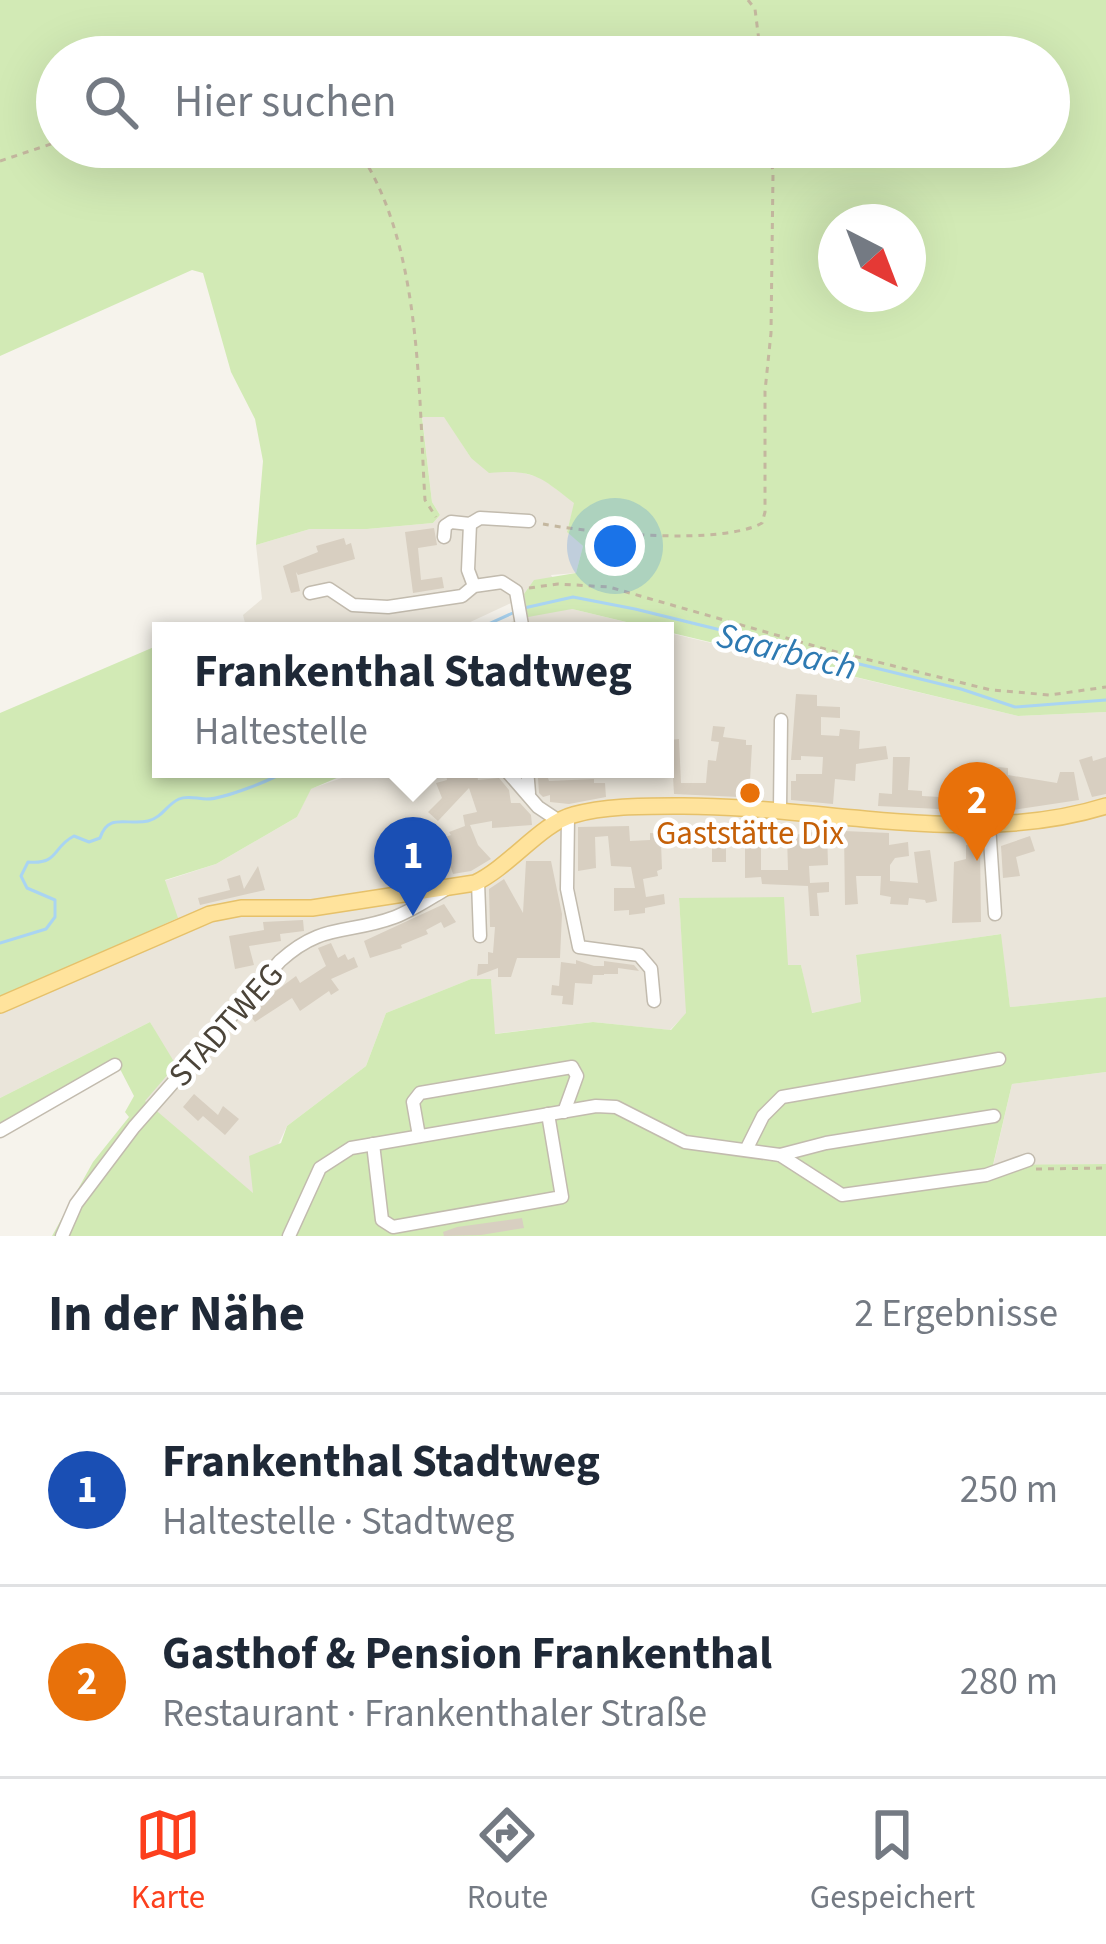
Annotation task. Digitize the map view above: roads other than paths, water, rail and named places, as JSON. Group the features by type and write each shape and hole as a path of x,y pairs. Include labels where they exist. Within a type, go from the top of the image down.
{"main road":[{"path":"0,1005 210,914 241,908 312,908 478,882 513,861 563,819 647,806 989,825 1062,820 1106,806"}],"street":[{"path":"446,530 480,518 529,521"},
{"path":"470,524 468,570 475,586"},
{"path":"310,593 328,589 352,605 388,607 461,596 475,586 502,582 516,594 522,622"},
{"path":"780,810 781,720"},
{"path":"514,778 538,807 563,819 567,889 579,947 639,955 651,969 654,1001"},
{"path":"528,778 529,794"},
{"path":"989,825 995,914"},
{"path":"478,882 480,936"},
{"name":"STADTWEG","path":"62,1236 76,1204 121,1143 301,942 396,916 447,889"},
{"path":"748,1148 763,1116 782,1097 999,1059"},
{"path":"0,1131 116,1065"},
{"path":"419,1136 413,1102 421,1093 572,1067 578,1076 564,1112"},
{"path":"290,1236 320,1168 351,1148 564,1112 616,1107 669,1136 704,1147 748,1148 780,1155 842,1195 986,1175 1028,1160"},
{"path":"373,1144 382,1220 393,1227 562,1197 548,1114"},
{"path":"780,1155 994,1116"}],"waterway":[{"name":"Saarbach","path":"524,608 573,597 635,609 961,689 1015,707 1106,700"},
{"name":"Saarbach","path":"493,622 515,612"},
{"name":"Saarbach","path":"0,943 46,929 55,917 55,900 27,888 21,876 28,862 45,861 74,836 89,842 100,838 113,823 148,821 179,799 225,796 271,778"}],"place":[{"name":"Gaststätte Dix","path":"750,793"},
{"name":"Gasthof & Pension Frankenthal","path":"977,861"},
{"name":"Frankenthal Stadtweg","path":"413,916"}]}
